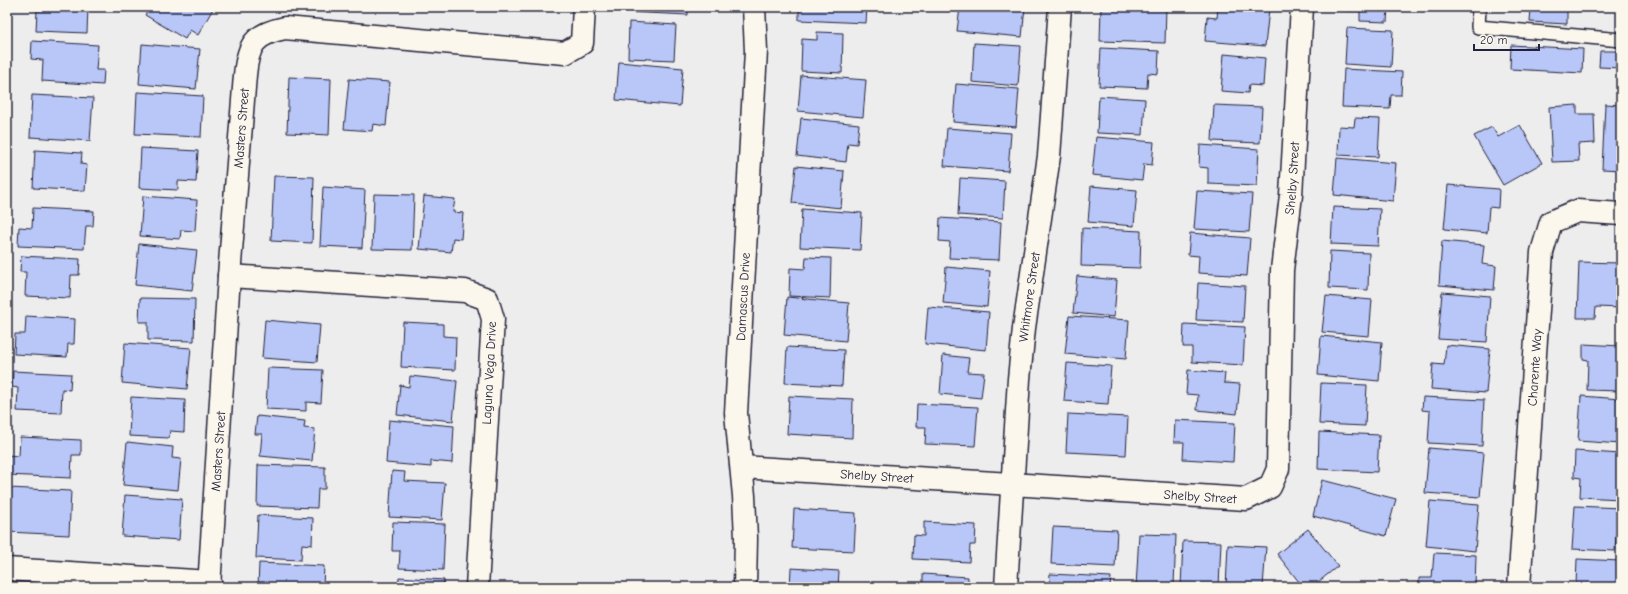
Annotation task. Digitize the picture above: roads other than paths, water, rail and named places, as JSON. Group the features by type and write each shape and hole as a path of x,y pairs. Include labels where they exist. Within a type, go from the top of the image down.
{"street":[{"name":"Masters Street","path":"209,584 229,276 245,69 247,58 255,41 268,32 285,28 565,53 582,43 584,7"},
{"name":"Damascus Drive","path":"745,587 746,538 742,467 736,413 756,51 754,7"},
{"name":"Whitmore Street","path":"1006,587 1024,328 1049,156 1060,7"},
{"name":"Shelby Street","path":"742,467 1246,499 1270,487 1278,469 1282,270 1291,195 1302,7"},
{"name":"Charente Way","path":"1519,587 1542,252 1551,222 1576,211 1621,214"},
{"name":"Laguna Vega Drive","path":"229,276 465,291 487,299 493,319 477,587"},
{"path":"7,569 209,584"}],"lane":[{"path":"1479,7 1478,27 1621,40"}]}
